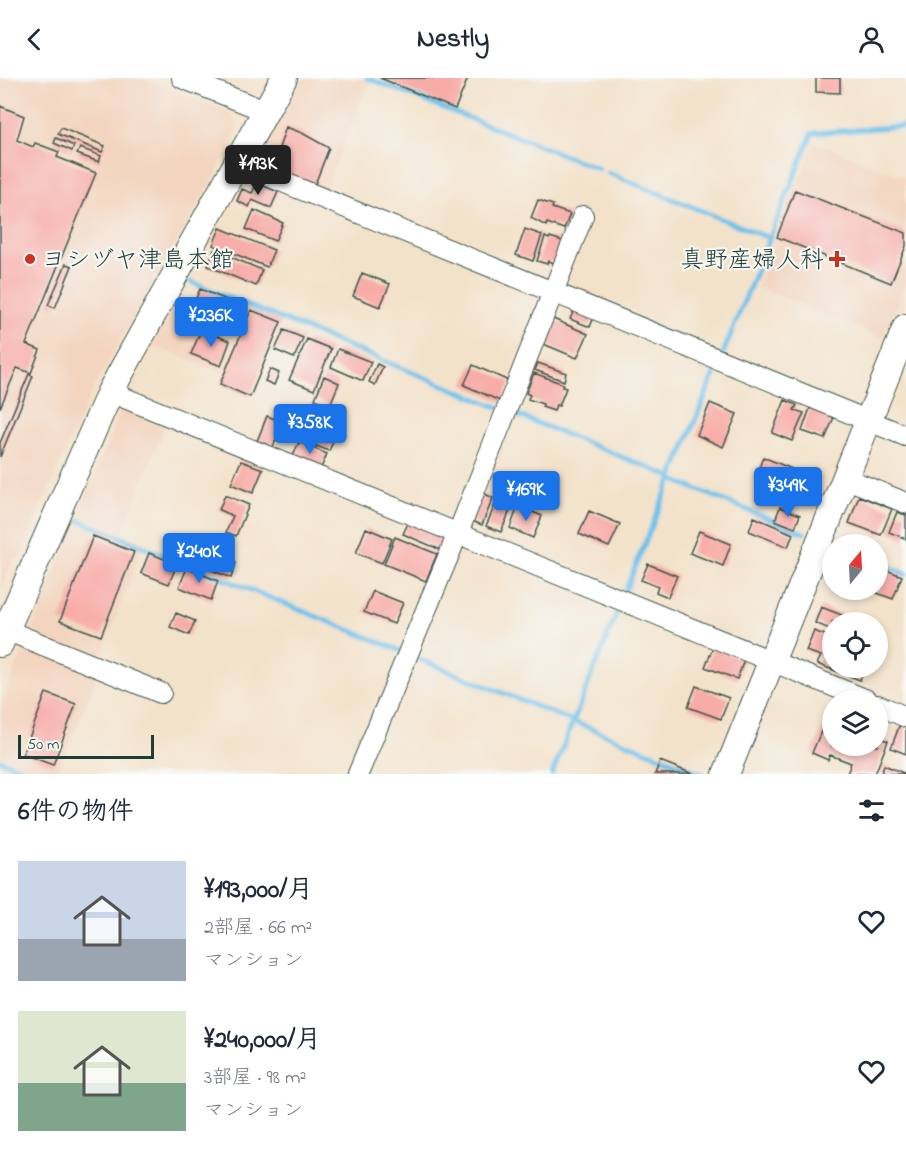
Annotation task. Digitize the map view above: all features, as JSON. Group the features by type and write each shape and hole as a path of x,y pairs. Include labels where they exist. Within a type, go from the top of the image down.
{"street":[{"path":"182,78 265,111"},
{"path":"161,693 3,637 110,392 284,78"},
{"path":"236,163 906,436"},
{"path":"358,774 458,533 583,216"},
{"path":"726,774 906,327"},
{"path":"110,392 842,690"},
{"path":"845,478 906,503"},
{"path":"888,709 906,717"}],"shaded area":[{"path":"0,78 142,78 231,114 237,122 236,134 216,174 95,385 20,559 13,559 0,592"},
{"path":"303,78 360,78 369,82 323,195 254,166"},
{"name":"真野産婦人科","path":"814,142 906,178 906,281 883,338 757,287"},
{"path":"168,314 237,340 222,373 152,345"},
{"path":"130,406 167,421 121,535 77,518 121,410"},
{"path":"76,522 142,549 99,662 29,635"},
{"path":"25,645 98,672 57,774 45,774 0,755 0,708"}],"building":[{"path":"380,78 468,78 455,109"},
{"path":"816,78 840,78 840,93 816,92"},
{"name":"ヨシヅヤ津島本館","path":"0,106 24,116 17,140 33,147 35,143 59,152 57,157 96,173 26,344 40,350 31,373 17,368 0,408"},
{"path":"286,127 329,148 315,184 264,166 268,156 277,154"},
{"path":"61,128 105,146 102,152 58,134"},
{"path":"56,138 74,146 72,151 54,143"},
{"path":"80,148 101,156 99,162 77,154"},
{"path":"257,183 278,192 271,208 252,200 249,207 237,201 242,189 252,193"},
{"path":"795,190 906,233 906,246 891,283 777,237"},
{"path":"538,200 570,214 564,229 547,223 546,226 531,218"},
{"path":"254,210 283,223 275,241 246,229"},
{"path":"220,228 274,250 267,267 213,245"},
{"path":"525,229 542,235 533,261 516,255"},
{"path":"545,237 565,242 557,264 537,261"},
{"path":"214,250 262,270 256,286 208,266"},
{"path":"66,264 72,266 55,308 48,305"},
{"path":"362,273 390,284 380,307 353,296"},
{"path":"200,289 237,304 231,318 194,303"},
{"path":"575,308 594,317 590,327 570,319"},
{"path":"251,310 281,322 250,397 220,384"},
{"path":"551,318 588,334 577,358 541,343"},
{"path":"201,330 230,341 221,366 191,354"},
{"path":"284,330 303,338 294,358 275,350"},
{"path":"307,339 331,349 314,390 289,380"},
{"path":"338,349 371,362 363,381 331,367"},
{"path":"538,363 566,373 564,381 535,370"},
{"path":"377,364 383,367 375,385 369,382"},
{"path":"473,365 511,382 502,402 464,385"},
{"path":"270,369 279,373 274,385 265,381"},
{"path":"534,373 563,384 562,387 566,388 559,406 556,405 554,411 528,399 530,395 526,393"},
{"path":"29,374 33,376 0,457 0,443"},
{"path":"324,376 339,383 330,405 315,399"},
{"path":"785,400 797,405 794,410 804,413 792,441 772,433"},
{"path":"710,403 737,414 723,447 697,435"},
{"path":"810,408 834,417 825,439 802,431"},
{"path":"267,416 283,422 273,447 257,441"},
{"path":"306,422 336,434 329,451 299,439"},
{"path":"299,442 327,454 321,468 293,456"},
{"path":"763,457 792,469 789,478 796,481 791,493 755,479"},
{"path":"241,461 263,469 253,493 231,484"},
{"path":"481,492 493,498 482,525 470,520"},
{"path":"225,495 249,505 236,536 226,532 233,516 219,510"},
{"path":"859,496 892,509 881,534 849,523"},
{"path":"497,500 512,506 501,532 486,526"},
{"path":"518,506 542,516 533,538 510,528"},
{"path":"780,507 800,515 795,528 775,520"},
{"path":"589,511 620,524 609,547 579,534"},
{"path":"897,512 906,515 906,539 889,532"},
{"path":"754,517 793,534 788,547 749,531"},
{"path":"410,519 447,534 441,550 403,534"},
{"path":"366,528 392,539 382,563 356,553"},
{"path":"699,531 731,544 723,566 690,553"},
{"path":"211,533 232,542 226,556 205,548"},
{"path":"93,536 134,552 101,636 60,621"},
{"path":"395,537 437,554 426,581 384,564"},
{"path":"149,553 177,564 169,584 141,573"},
{"path":"214,554 236,563 231,578 209,569"},
{"path":"648,564 677,576 668,597 656,592 658,587 641,580"},
{"path":"187,568 218,581 211,600 179,587"},
{"path":"888,571 902,576 893,599 888,597"},
{"path":"373,591 403,603 394,624 364,612"},
{"path":"821,607 834,612 822,612 822,626 815,623"},
{"path":"176,613 195,621 189,635 170,627"},
{"path":"814,631 822,634 822,666 817,664 821,656 806,651"},
{"path":"713,648 744,660 737,679 705,667"},
{"path":"696,686 729,698 721,719 688,707"},
{"path":"46,693 76,704 53,765 23,754"},
{"path":"900,724 906,726 906,754 891,748"},
{"path":"822,729 822,756 830,756 828,760 812,753"},
{"path":"833,756 882,756 875,774 847,774 851,763"},
{"path":"660,761 693,774 655,774"},
{"path":"884,765 906,774 881,774"}],"waterway":[{"path":"367,78 599,169"},
{"path":"722,356 812,133 906,126"},
{"path":"608,173 769,238"},
{"path":"191,282 502,409"},
{"path":"624,594 718,365"},
{"path":"512,413 672,477"},
{"path":"671,479 804,533"},
{"path":"78,520 404,652"},
{"path":"888,566 906,574"},
{"path":"552,774 620,605"},
{"path":"414,657 703,774"},
{"path":"0,760 35,774"}],"place":[{"name":"ヨシヅヤ津島本館","path":"30,259"},
{"name":"真野産婦人科","path":"837,259"}]}
